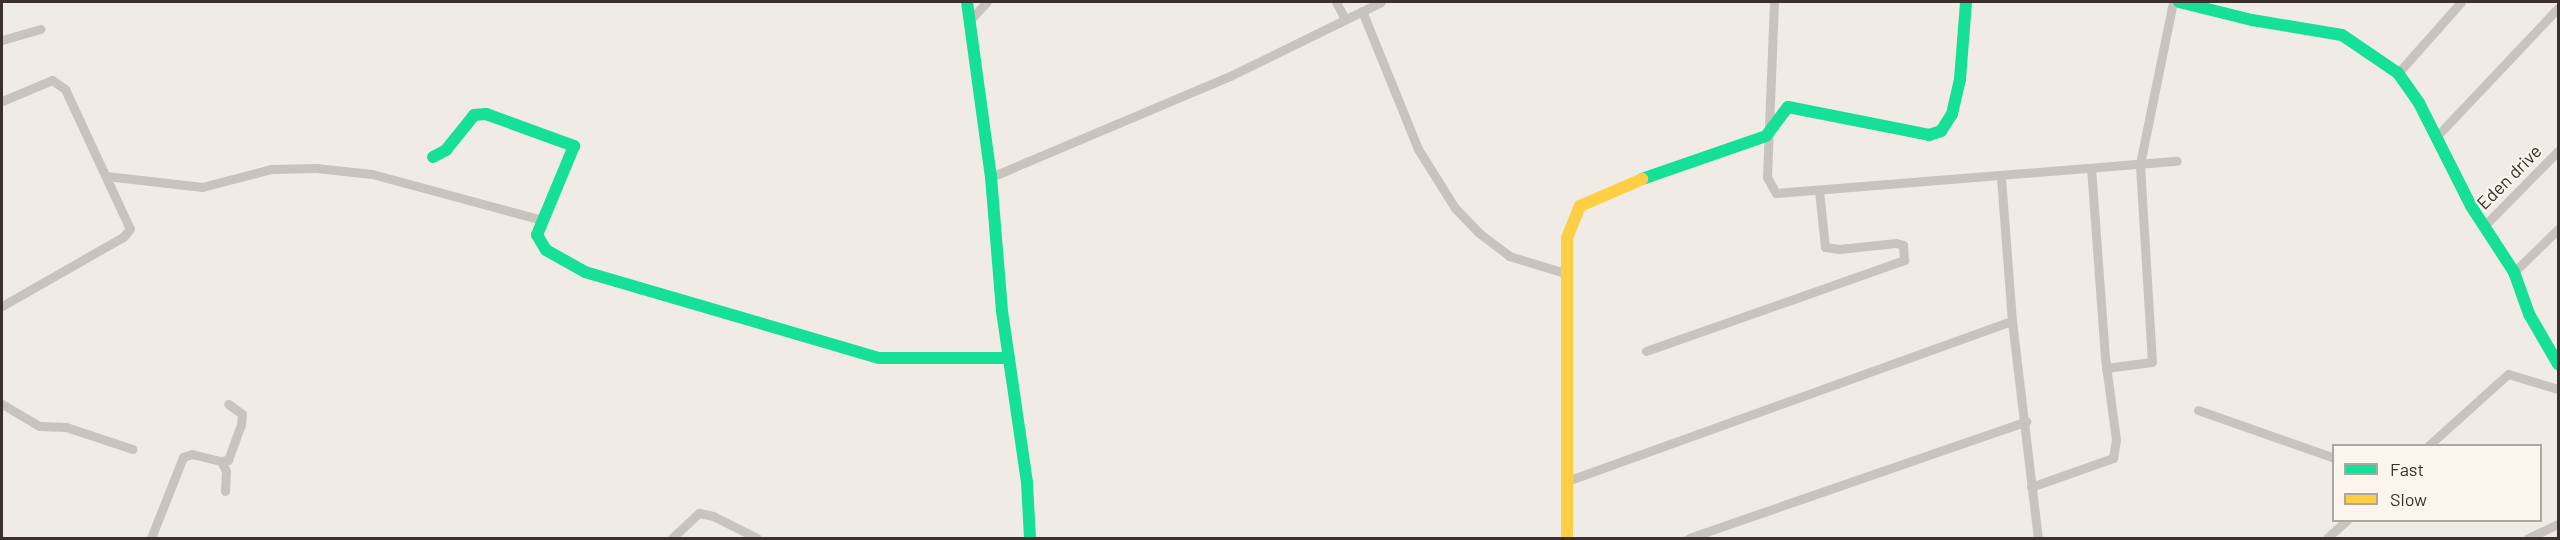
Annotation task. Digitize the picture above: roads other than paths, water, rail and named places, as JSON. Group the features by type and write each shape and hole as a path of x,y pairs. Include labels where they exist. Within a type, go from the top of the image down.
{"street":[{"path":"967,2 991,177 1010,358 1027,483 1030,538"},
{"path":"969,21 987,2"},
{"path":"1336,2 1345,19"},
{"path":"991,177 1230,76 1382,2"},
{"path":"1774,2 1766,136 1767,177 1776,193 2001,178 2177,161"},
{"path":"1567,538 1565,273 1567,238 1572,218 1580,206 1624,185 1766,136 1788,106 1929,135 1941,131 1952,114 1960,79 1966,2"},
{"path":"2106,368 2152,362 2140,164 2174,2"},
{"path":"2180,2 2252,20 2342,35 2398,73 2419,103 2484,226 2514,272 2529,314 2559,364"},
{"path":"2398,73 2461,2"},
{"path":"2436,137 2559,8"},
{"path":"1362,11 1418,149 1455,208 1479,233 1509,256 1565,273"},
{"path":"2,40 40,30"},
{"path":"2,100 52,80 65,89 130,228 123,237 2,306"},
{"path":"433,157 446,150 474,115 486,114 574,146 537,235 546,250 585,272 840,348 893,359 1010,358"},
{"name":"Eden drive","path":"2484,226 2559,151"},
{"path":"106,176 202,187 271,169 339,170 372,174 542,220"},
{"path":"2031,487 2113,458 2116,440 2106,368 2091,169"},
{"path":"2001,178 2012,321 2026,421 2038,538"},
{"path":"1646,351 1904,260 1903,245 1896,243 1839,249 1825,247 1819,191"},
{"path":"2514,272 2559,229"},
{"path":"1567,481 2012,321"},
{"path":"2430,444 2508,374 2559,388"},
{"path":"2,404 39,426 66,427 132,449"},
{"path":"151,538 183,457 192,454 221,461 228,460 242,425 242,414 228,404"},
{"path":"2198,410 2332,457"},
{"path":"1689,538 2026,421"},
{"path":"221,461 226,471 225,491"},
{"path":"672,538 699,513 757,538"},
{"path":"2327,538 2344,522"},
{"path":"2528,538 2559,524"}]}
